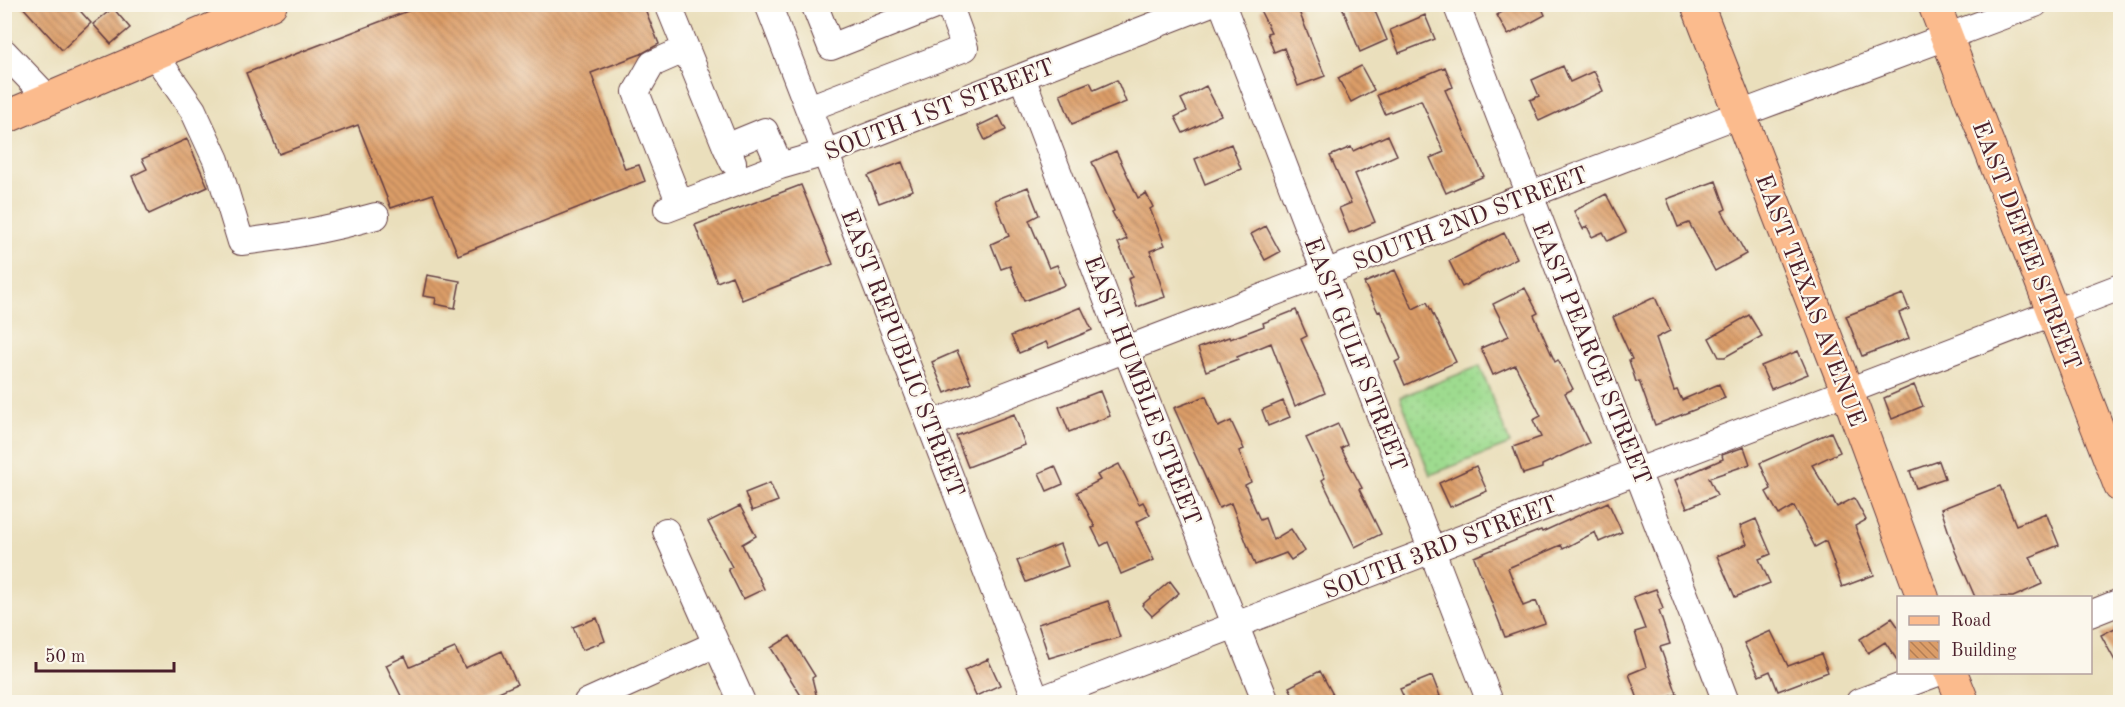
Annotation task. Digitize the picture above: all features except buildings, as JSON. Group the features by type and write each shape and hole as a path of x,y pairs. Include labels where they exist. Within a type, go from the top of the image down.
{"main road":[{"name":"EAST TEXAS AVENUE","path":"1696,4 1847,391 1923,596"},
{"name":"EAST DEFEE STREET","path":"1934,4 2121,486"},
{"path":"4,117 266,5"},
{"path":"1952,674 1963,702"}],"street":[{"path":"668,4 740,181"},
{"name":"EAST REPUBLIC STREET","path":"768,4 1036,702"},
{"path":"814,4 831,47 940,4"},
{"path":"809,108 965,48 949,4"},
{"name":"SOUTH 1ST STREET","path":"686,49 652,64 636,92 674,207 780,166 825,153 1209,4"},
{"name":"EAST GULF STREET","path":"1222,4 1490,702"},
{"name":"EAST PEARCE STREET","path":"1456,4 1639,471 1726,702"},
{"name":"SOUTH 2ND STREET","path":"931,424 1740,114 2035,4"},
{"path":"4,52 49,99"},
{"path":"154,54 193,111 216,160 241,242 321,231 376,216"},
{"name":"EAST HUMBLE STREET","path":"1022,77 1126,350 1266,702"},
{"path":"726,147 765,131 780,166"},
{"name":"SOUTH 3RD STREET","path":"1036,702 2121,287"},
{"path":"666,531 742,702"},
{"path":"2092,614 2121,602"},
{"path":"587,702 716,644"},
{"path":"1859,702 1897,696 1936,674"}],"green space":[{"path":"1480,366 1510,444 1430,475 1400,397"}]}
